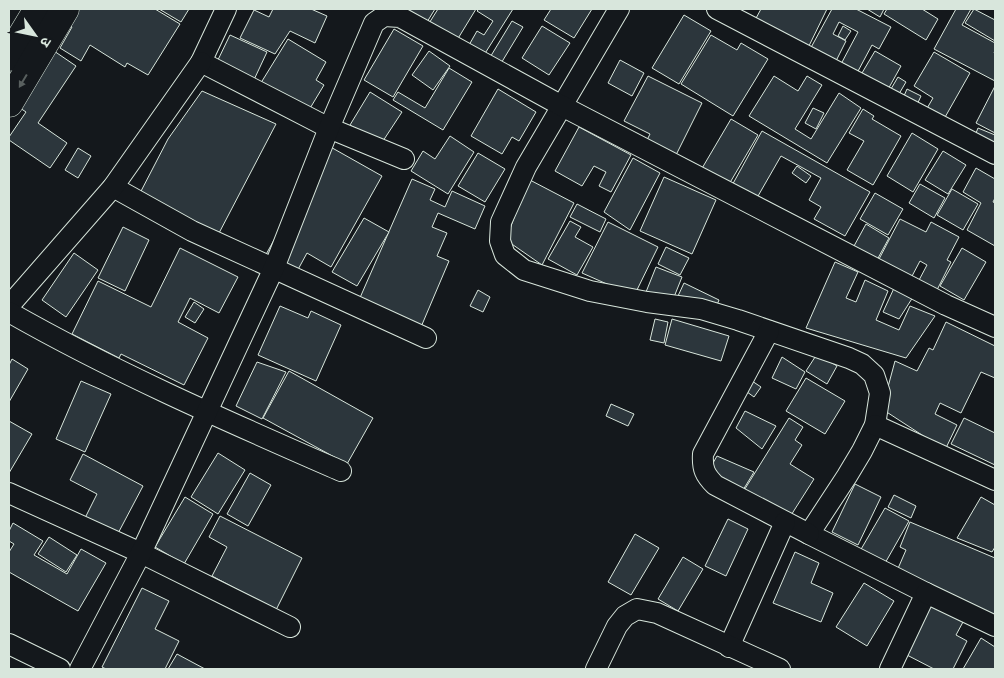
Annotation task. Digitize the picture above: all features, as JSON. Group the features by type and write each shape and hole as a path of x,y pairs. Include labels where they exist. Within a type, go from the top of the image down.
{"main road":[{"path":"9,57 38,9"},
{"path":"9,103 66,9"}],"street":[{"path":"9,306 113,187 200,62 226,9"},
{"path":"619,9 526,168 501,222 500,241 505,255 524,270 590,291 647,302 701,309 862,364 874,374 880,393 875,425 852,468 809,534"},
{"path":"717,9 995,154"},
{"path":"80,669 141,554 274,268 329,128 374,23 384,16 400,17 562,106 929,296 995,327"},
{"path":"200,62 329,128 404,159"},
{"path":"113,187 192,231 426,338"},
{"path":"9,312 62,342 207,412 341,471"},
{"path":"768,331 704,454 702,464 706,477 715,485 784,522 995,626"},
{"path":"875,425 995,480"},
{"path":"9,494 141,554 290,626"},
{"path":"729,647 784,522"},
{"path":"890,669 926,593"},
{"path":"596,669 617,626 626,616 637,609 657,613 772,667"},
{"path":"9,644 60,669"}],"building":[{"path":"71,9 155,9 180,24 148,75 127,63 125,67 90,45 81,61 60,48 72,27 63,21"},
{"path":"159,9 189,9 181,22"},
{"path":"273,9 311,9 327,16 315,43 290,31 275,54 240,38 254,10 269,17"},
{"path":"393,9 435,9 424,27"},
{"path":"438,9 476,9 454,45 426,28"},
{"path":"479,9 513,9 484,55 469,45 477,31 484,35 493,21 477,11"},
{"path":"551,9 592,9 574,38 544,20"},
{"path":"761,9 827,9 806,52 755,20"},
{"path":"832,9 856,9 891,27 879,49 872,45 857,73 841,64 858,32 839,22 833,34 846,41 833,67 808,53"},
{"path":"867,9 884,9 880,17"},
{"path":"887,9 922,9 938,19 926,40 884,14"},
{"path":"956,9 971,9 962,25 995,43 995,81 934,49"},
{"path":"974,9 995,20 995,41 965,23"},
{"path":"684,15 711,31 679,84 652,68"},
{"path":"512,21 523,27 500,65 489,59"},
{"path":"542,26 570,43 549,75 522,58"},
{"path":"843,26 851,31 845,40 838,36"},
{"path":"394,29 423,46 393,97 364,80"},
{"path":"230,35 267,52 252,84 215,66"},
{"path":"711,35 737,50 741,43 768,59 733,116 681,84"},
{"path":"288,39 326,62 316,80 324,85 306,115 259,86"},
{"path":"54,51 76,66 38,123 67,143 50,168 9,140 9,137 26,112 17,106"},
{"path":"429,51 450,66 433,90 412,75"},
{"path":"875,51 901,66 886,93 859,78"},
{"path":"934,52 970,73 944,119 926,110 933,98 914,86"},
{"path":"620,60 644,73 632,96 608,83"},
{"path":"449,68 472,82 443,130 393,100 398,92 425,108"},
{"path":"648,76 702,103 675,157 646,142 650,134 624,121"},
{"path":"774,76 798,91 807,76 822,85 795,129 811,139 839,93 861,108 827,163 749,116"},
{"path":"898,77 906,82 896,99 888,94"},
{"path":"995,86 995,133 976,123"},
{"path":"498,89 536,112 519,141 512,137 502,154 471,136"},
{"path":"907,89 921,96 915,109 901,103"},
{"path":"202,91 276,124 218,235 139,195 168,139"},
{"path":"370,92 402,112 381,144 350,125"},
{"path":"813,108 824,113 816,129 805,123"},
{"path":"863,109 874,116 872,119 901,136 873,185 847,170 864,141 849,133"},
{"path":"731,119 758,135 728,186 701,170"},
{"path":"579,127 631,155 611,192 599,186 606,172 594,166 582,186 555,171"},
{"path":"978,128 995,135 995,148 974,138"},
{"path":"762,131 870,192 845,236 814,219 821,207 809,200 821,178 781,156 754,203 730,189"},
{"path":"912,133 938,149 913,192 887,176"},
{"path":"450,136 474,152 448,194 411,171 423,151 435,159"},
{"path":"327,145 382,176 331,267 307,253 295,275 264,258"},
{"path":"78,148 91,156 78,178 65,170"},
{"path":"943,151 966,165 948,194 925,180"},
{"path":"478,153 505,169 485,202 458,186"},
{"path":"633,158 660,173 630,230 604,212"},
{"path":"797,166 811,176 806,183 792,173"},
{"path":"976,168 995,179 995,198 993,202 995,203 995,246 967,230 981,203 963,192"},
{"path":"664,177 716,200 692,254 640,231"},
{"path":"412,179 435,189 430,200 445,207 452,191 485,206 475,229 438,213 432,227 447,233 437,256 449,261 421,327 359,300"},
{"path":"528,179 574,203 542,265 506,240"},
{"path":"920,184 945,198 934,218 909,203"},
{"path":"952,189 978,204 963,230 937,215"},
{"path":"875,193 903,209 888,235 860,219"},
{"path":"577,204 606,219 600,232 570,217"},
{"path":"364,218 389,232 357,286 332,272"},
{"path":"900,219 926,232 931,222 959,237 947,260 951,262 936,292 918,282 927,265 920,261 911,278 878,261"},
{"path":"570,221 581,227 575,237 593,247 577,275 548,259"},
{"path":"608,222 658,247 634,296 582,273"},
{"path":"866,224 889,238 877,260 854,246"},
{"path":"123,227 149,240 125,291 98,278"},
{"path":"666,247 689,258 680,275 658,264"},
{"path":"180,248 238,277 219,313 190,298 178,322 208,338 184,385 121,354 119,358 72,334 98,281 151,307"},
{"path":"962,248 986,262 964,300 940,286"},
{"path":"74,253 98,270 66,317 42,300"},
{"path":"835,262 858,272 846,298 856,302 865,280 888,291 876,320 899,330 910,306 935,316 906,358 806,328"},
{"path":"656,267 682,277 672,302 646,292"},
{"path":"684,283 719,300 714,312 678,296"},
{"path":"895,286 913,297 899,319 883,312"},
{"path":"478,290 490,297 483,312 470,306"},
{"path":"194,302 204,309 195,323 185,317"},
{"path":"280,306 308,318 311,311 341,325 316,381 258,355"},
{"path":"655,319 668,322 664,343 650,340"},
{"path":"672,319 729,336 721,361 665,345"},
{"path":"946,322 995,346 995,378 981,372 961,413 940,403 935,414 957,425 945,450 882,409 895,361 917,371 929,348 933,350"},
{"path":"817,354 837,366 827,384 806,371"},
{"path":"782,357 805,372 796,389 772,378"},
{"path":"12,359 28,369 9,402 9,365"},
{"path":"257,362 286,372 262,419 236,406"},
{"path":"289,371 373,418 347,464 263,418"},
{"path":"806,378 845,401 825,434 786,411"},
{"path":"749,379 761,387 754,397 743,389"},
{"path":"81,381 111,394 85,452 56,439"},
{"path":"611,404 634,414 628,426 606,416"},
{"path":"745,411 776,426 762,449 736,428"},
{"path":"789,418 803,427 795,440 802,445 790,464 814,479 788,520 743,492"},
{"path":"964,418 995,433 995,465 951,444"},
{"path":"9,421 32,434 9,473"},
{"path":"218,453 245,470 218,514 191,497"},
{"path":"83,454 143,486 114,541 82,524 97,494 70,480"},
{"path":"717,456 754,472 740,495 709,470"},
{"path":"250,473 271,485 248,526 227,514"},
{"path":"855,484 881,497 858,545 832,532"},
{"path":"894,495 916,506 911,518 888,507"},
{"path":"185,497 213,514 184,564 155,547"},
{"path":"981,497 995,505 995,547 992,552 957,538"},
{"path":"885,508 909,521 884,565 860,551"},
{"path":"220,516 302,558 276,610 212,576 227,547 209,537"},
{"path":"728,519 748,529 726,576 705,566"},
{"path":"910,522 995,558 995,617 896,573 906,550 900,547"},
{"path":"13,523 43,541 34,555 67,574 81,549 106,563 78,611 9,572 9,552 14,544 9,541 9,531"},
{"path":"635,534 659,548 631,595 608,582"},
{"path":"49,537 77,555 66,572 38,554"},
{"path":"795,552 819,563 811,583 833,593 821,622 773,603"},
{"path":"683,557 703,569 678,611 658,599"},
{"path":"864,583 894,601 867,646 836,627"},
{"path":"142,588 169,601 155,629 179,641 165,669 106,669 102,667"},
{"path":"930,605 963,622 956,635 967,641 953,669 934,669 905,654"},
{"path":"981,638 995,647 995,669 963,669"},
{"path":"177,654 205,669 168,669"}]}
